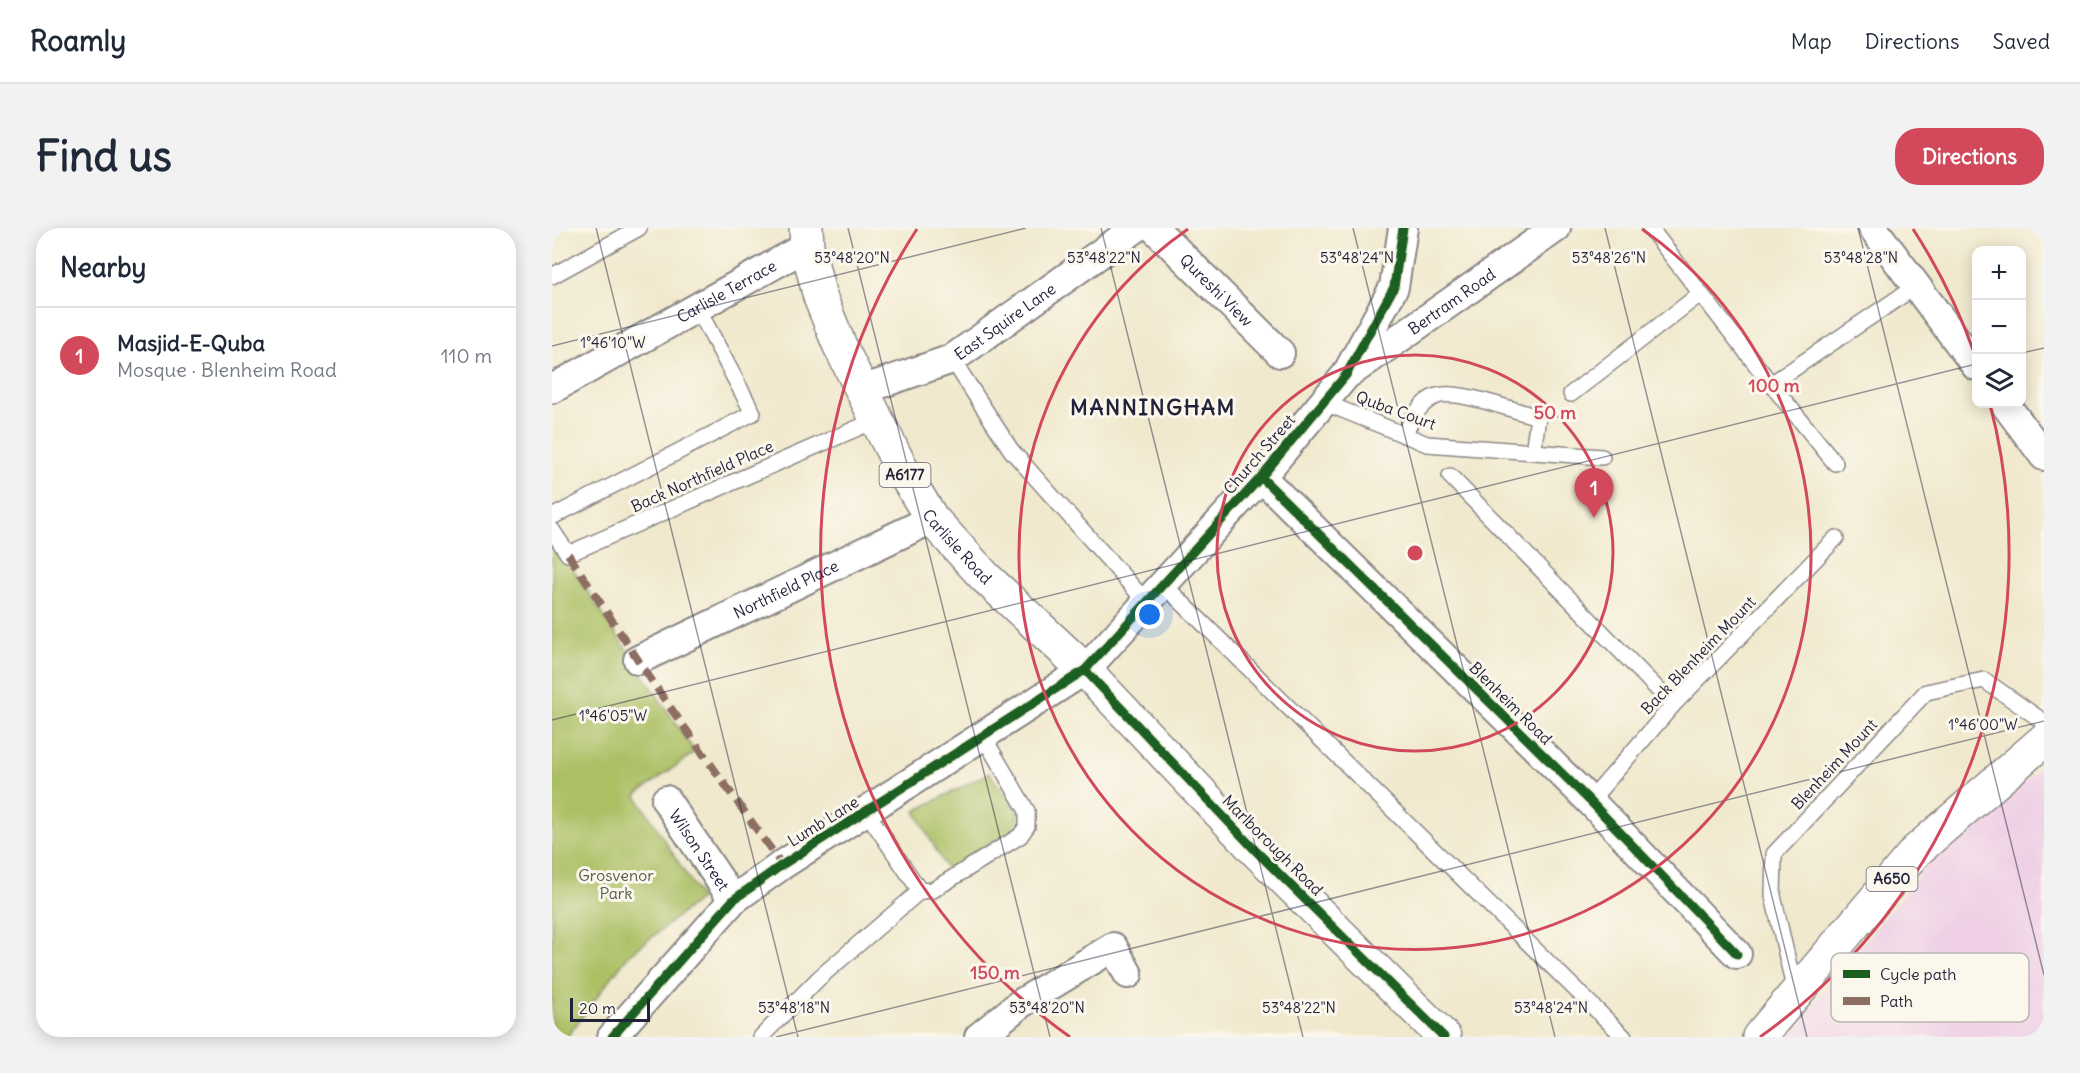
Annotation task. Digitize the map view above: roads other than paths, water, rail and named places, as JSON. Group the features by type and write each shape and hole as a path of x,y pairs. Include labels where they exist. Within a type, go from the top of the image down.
{"main road":[{"name":"Carlisle Road","path":"807,237 820,297 839,344 902,470 932,519 985,577 1085,670"},
{"name":"Marlborough Road","path":"1085,670 1256,851 1444,1037"},
{"name":"A650","path":"1759,1037 1916,851 2044,740"}],"street":[{"name":"East Squire Lane","path":"862,390 952,359 1136,228"},
{"name":"Qureshi View","path":"1154,228 1280,353"},
{"name":"Church Street","path":"1085,670 1261,477 1346,375 1394,287 1403,228"},
{"name":"Bertram Road","path":"1346,375 1556,228"},
{"path":"1873,228 1972,359"},
{"name":"Carlisle Terrace","path":"552,389 697,307 807,237"},
{"path":"2008,408 2044,456"},
{"name":"Blenheim Road","path":"1261,477 1590,801 1737,954"},
{"name":"Northfield Place","path":"638,660 932,519"},
{"name":"Lumb Lane","path":"612,1037 733,900 782,865 1085,670"},
{"name":"Wilson Street","path":"666,800 733,900"},
{"path":"979,1037 1020,1004 1113,947 1128,975"}],"lane":[{"path":"552,276 639,228"},
{"path":"1650,228 1835,463"},
{"path":"1771,384 1916,286"},
{"path":"1571,394 1700,294"},
{"path":"552,517 753,413 697,307"},
{"path":"952,359 1011,450 1155,593 1624,1037"},
{"path":"1404,435 1426,402 1436,396 1452,393 1538,417 1533,452"},
{"name":"Quba Court","path":"1323,402 1427,444 1602,457"},
{"name":"Back Northfield Place","path":"552,530 568,554 876,420"},
{"path":"1450,476 1673,705"},
{"name":"Back Blenheim Mount","path":"1590,801 1673,705 1836,538"},
{"name":"Blenheim Mount","path":"1795,993 1773,896 1774,854 1926,692 1984,680 2044,722"},
{"path":"761,1037 819,978 920,891 933,890 1020,836 1027,826 1027,811 983,735"},
{"path":"866,811 920,891"}],"place":[{"name":"Masjid-E-Quba","path":"1594,518"}],"district":[{"name":"MANNINGHAM","path":"1153,407"}],"park label":[{"name":"Grosvenor Park","path":"616,884"}]}
